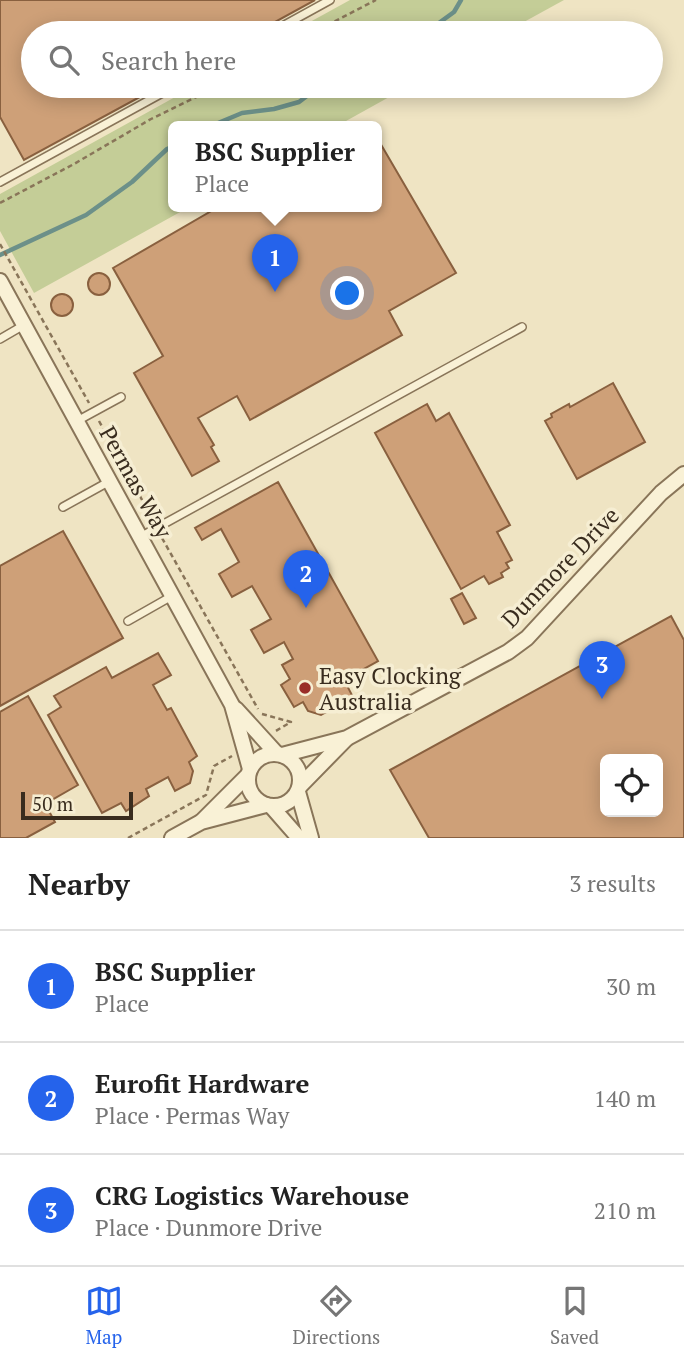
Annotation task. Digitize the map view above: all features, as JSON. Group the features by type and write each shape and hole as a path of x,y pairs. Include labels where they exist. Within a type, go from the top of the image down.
{"street":[{"name":"Permas Way","path":"1,282 232,705 249,772"},
{"name":"Dunmore Drive","path":"279,754 347,738 508,653 527,638 661,493 684,474"},
{"name":"Permas Way","path":"232,705 279,754"},
{"name":"Dunmore Drive","path":"299,789 347,738"},
{"path":"201,822 249,772 256,761 263,756 279,754 297,767 300,776 299,789 312,838"},
{"path":"249,772 250,791 256,800 268,806 299,838"},
{"path":"172,838 201,822 286,803 299,789"}],"lane":[{"path":"292,21 330,0"},
{"path":"0,182 153,98"},
{"path":"0,339 24,325"},
{"path":"140,537 522,327"},
{"path":"77,422 121,397"},
{"path":"62,507 110,481"},
{"path":"128,621 172,596"}],"path":[{"path":"335,21 376,0"},
{"path":"0,203 74,164 151,118 194,98"},
{"path":"0,244 16,273"}],"green space":[{"path":"350,0 564,0 526,21 312,21"},
{"path":"173,98 387,98 346,121 168,121 168,212 180,212 34,293 0,231 0,194"}],"building":[{"path":"0,0 315,0 277,21 21,21 21,98 138,98 24,160 0,117"},
{"path":"382,146 456,273 389,311 402,335 250,420 237,396 198,418 214,445 211,447 219,461 192,476 134,373 163,356 113,268 210,212 382,212"},
{"path":"99,273 107,276 110,284 107,292 99,295 91,292 88,284 91,276"},
{"path":"62,294 70,297 73,305 70,313 62,316 54,313 51,305 54,297"},
{"path":"613,383 645,442 577,479 545,421 552,417 551,414 569,404 570,407"},
{"path":"427,404 436,421 449,413 510,525 497,532 512,560 506,563 509,568 501,573 503,577 489,584 484,576 461,589 375,433"},
{"path":"278,482 378,661 344,680 353,697 321,715 308,711 303,702 294,707 281,685 290,679 282,665 293,659 284,642 264,653 251,630 271,619 252,586 232,597 219,574 239,562 221,529 202,540 195,528"},
{"path":"63,531 123,638 0,706 0,566"},
{"path":"462,593 476,618 464,624 451,599"},
{"path":"671,616 684,640 684,838 429,838 390,770"},
{"path":"158,653 171,675 153,685 167,710 171,708 197,756 189,762 193,771 190,783 175,791 168,777 146,789 149,796 126,811 121,803 102,813 48,715 61,707 54,696 106,667 112,678"},
{"path":"28,696 78,785 45,804 55,822 26,838 0,838 0,712"}],"waterway":[{"path":"442,21 454,12 461,0"},
{"path":"223,121 242,113 274,109 304,98"},
{"path":"0,255 86,215 132,182 168,149"}],"place":[{"name":"BSC Supplier","path":"275,292"},
{"name":"Eurofit Hardware","path":"306,608"},
{"name":"Easy Clocking Australia","path":"305,688"},
{"name":"CRG Logistics Warehouse","path":"602,699"}]}
